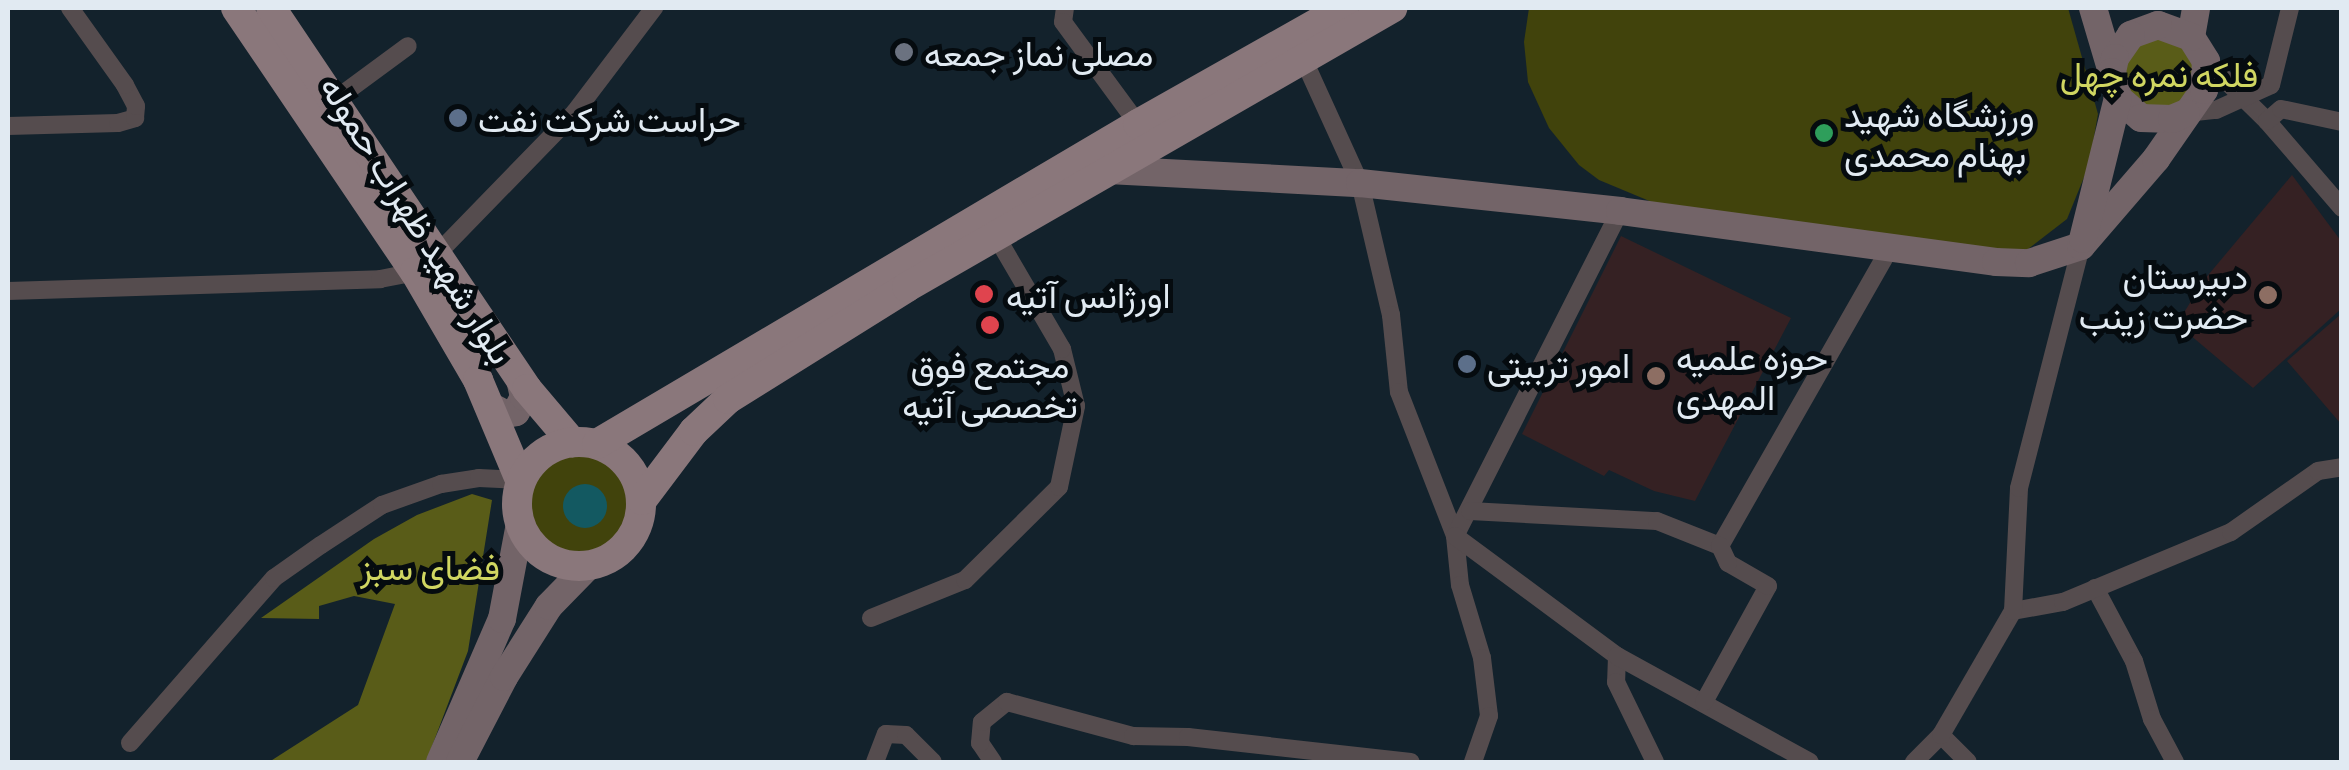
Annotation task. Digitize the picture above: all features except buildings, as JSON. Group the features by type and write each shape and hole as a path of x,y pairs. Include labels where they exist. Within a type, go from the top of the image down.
{"main road":[{"name":"بلوار شهید ظهراب حموله","path":"236,8 427,263 520,379 585,443"},
{"name":"بلوار شهید ظهراب حموله","path":"271,8 336,99 427,263 520,480"},
{"path":"520,524 534,548 556,562 590,565 609,560 630,541 642,500 694,431 728,399 1108,170 1300,45 1344,8"},
{"path":"440,762 502,619 520,524 520,480 541,454 585,443 670,398 1138,124 1300,45 1392,8"},
{"path":"2093,8 2115,85 2142,118 2172,120 2186,113"},
{"path":"2131,35 2138,8"},
{"path":"2148,8 2190,42"},
{"path":"1108,170 1360,183 1620,211 1996,262 2029,262 2082,246 2156,158 2204,90 2190,42 2196,8"},
{"path":"2082,246 2121,45 2131,35 2158,25 2190,42"},
{"path":"488,405 505,414 516,412 524,396 520,379"},
{"path":"670,398 666,425 672,430 694,431"},
{"path":"585,443 624,459 639,485 642,500"},
{"path":"460,762 504,677 549,606 590,565"}],"street":[{"path":"8,126 118,123 135,118 136,106 125,84 70,8"},
{"path":"8,291 380,278 427,263 575,112 654,8"},
{"path":"1064,8 1063,22 1138,124"},
{"path":"1318,8 1300,45 1360,183 1392,315 1399,392 1454,536 1460,585 1482,658 1489,716 1473,762"},
{"path":"2186,113 2247,100 2271,85 2290,8"},
{"path":"2190,42 2267,121 2342,208"},
{"path":"336,99 408,46"},
{"path":"2267,121 2281,109 2342,122"},
{"path":"1454,536 1620,211"},
{"path":"871,618 965,580 1059,487 1076,406 1062,349 996,236"},
{"path":"1720,546 1891,246"},
{"path":"1914,762 1941,735 2014,611 2019,488 2082,246"},
{"path":"2014,611 2063,602 2232,532 2318,470 2342,466"},
{"path":"130,743 274,578 321,545 382,505 440,484 480,478 520,480"},
{"path":"1470,511 1657,521 1720,546 1728,563 1768,586 1704,702"},
{"path":"1454,536 1617,656 1810,762"},
{"path":"2095,588 2134,661 2152,719 2175,762"},
{"path":"1617,656 1616,682 1655,762"},
{"path":"992,762 980,743 982,722 1007,702 1133,736 1188,737 1411,762"},
{"path":"875,762 886,734 906,735 933,762"},
{"path":"1941,735 1968,762"}],"shaded area":[{"name":"ورزشگاه شهید بهنام محمدی","path":"1529,8 2068,8 2098,114 2089,165 2067,219 2028,249 2004,254 1659,205 1599,180 1579,165 1549,128 1528,82 1524,42"},
{"name":"دبیرستان حضرت زینب","path":"2292,175 2341,241 2341,309 2253,388 2177,324 2204,280"},
{"name":"حوزه علمیه المهدی","path":"1621,236 1791,318 1695,501 1654,491 1609,470 1604,476 1522,434"},
{"path":"2341,314 2341,424 2287,361"},
{"path":"582,453 601,457 618,468 629,485 633,504 629,523 618,540 601,551 582,555 563,551 546,540 535,523 531,504 535,485 546,468 563,457"}],"green space":[{"name":"فلکه نمره چهل","path":"2151,33 2195,54 2194,93 2161,113 2126,97 2122,58"},
{"name":"فضای سبز","path":"472,494 492,500 468,651 426,762 269,762 358,705 395,604 354,596 319,606 319,619 261,618 374,539 417,515"}],"water":[{"path":"585,484 601,490 607,506 601,522 585,528 569,522 563,506 569,490"}],"place":[{"name":"مصلی نماز جمعه","path":"904,52"},
{"name":"حراست شرکت نفت","path":"458,118"},
{"name":"ورزشگاه شهید بهنام محمدی","path":"1824,133"},
{"name":"اورژانس آتیه","path":"984,294"},
{"name":"دبیرستان حضرت زینب","path":"2268,295"},
{"name":"مجتمع فوق تخصصی آتیه","path":"990,325"},
{"name":"امور تربیتی","path":"1467,364"},
{"name":"حوزه علمیه المهدی","path":"1656,376"}]}
